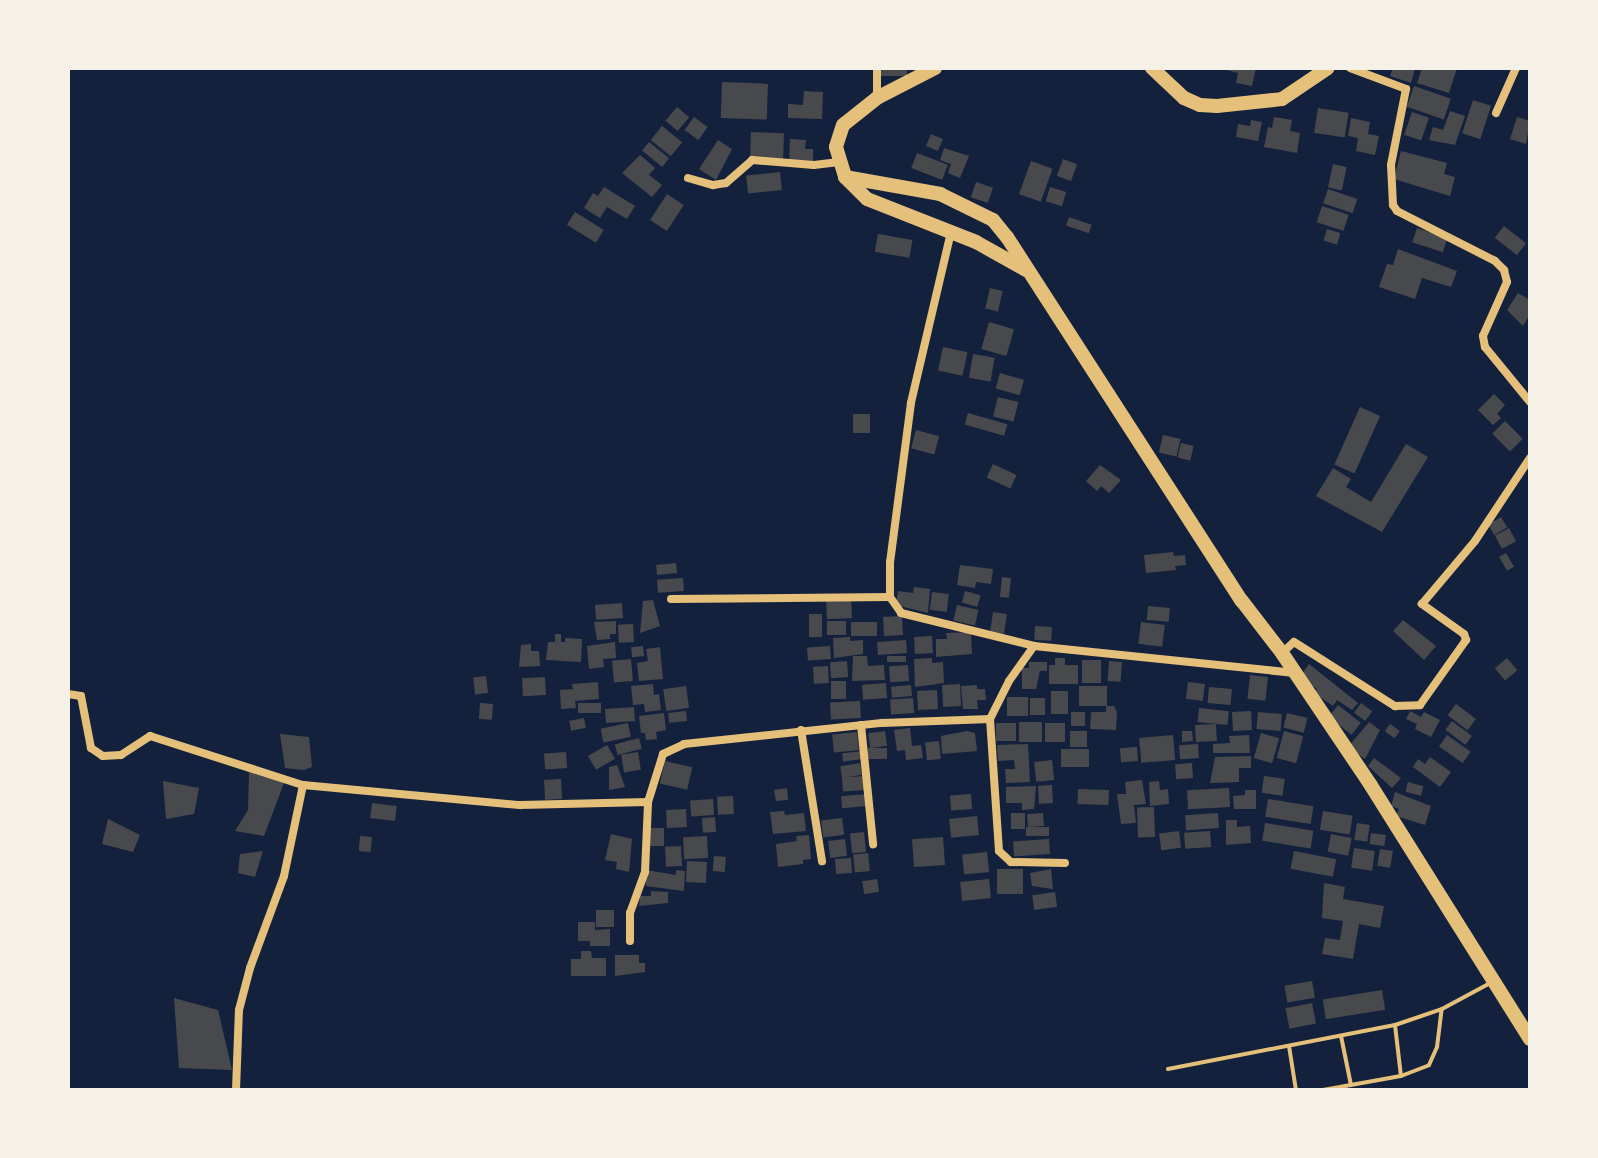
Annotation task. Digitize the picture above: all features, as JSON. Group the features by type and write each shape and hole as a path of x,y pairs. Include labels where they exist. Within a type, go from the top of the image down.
{"main road":[{"path":"935,68 877,98 843,125 838,136 839,162 845,177 867,199 951,231 1026,270"},
{"path":"1152,68 1184,98 1200,105 1235,106 1282,99 1328,68"},
{"path":"845,177 911,187 971,206 993,220 1242,601 1282,653 1530,1039"}],"street":[{"path":"877,68 877,98"},
{"path":"1350,68 1404,86 1408,94 1391,165 1393,205 1397,211 1495,261 1504,270 1507,282 1483,336 1485,347 1530,402"},
{"path":"1496,113 1516,68"},
{"path":"688,178 713,185 726,183 752,160 814,165 839,162"},
{"path":"951,231 911,403 890,562 890,597 901,613 1034,646 1295,673"},
{"path":"1282,653 1294,642 1395,706 1420,705 1466,640 1464,634 1422,604 1475,541 1530,458"},
{"path":"671,599 890,597"},
{"path":"1034,646 1009,681 990,719 999,851 1011,862 1065,863"},
{"path":"68,694 81,696 91,748 103,756 121,755 150,736 303,785 520,805 648,802"},
{"path":"630,941 630,913 645,872 648,802 660,759 671,747 801,730 990,719"},
{"path":"861,725 873,844"},
{"path":"801,730 822,861"},
{"path":"236,1090 239,1010 250,968 284,876 303,785"}],"lane":[{"path":"1168,1069 1395,1025 1442,1009 1494,981"},
{"path":"1323,1090 1401,1076 1429,1065 1437,1047 1442,1009"},
{"path":"1395,1025 1401,1076"},
{"path":"1341,1036 1351,1085"},
{"path":"1289,1046 1296,1090"}],"building":[{"path":"881,68 907,68 907,76 881,76"},
{"path":"1219,68 1256,68 1252,86 1236,83 1238,73"},
{"path":"1393,68 1415,69 1411,83 1390,76"},
{"path":"1422,68 1457,68 1449,93 1417,83"},
{"path":"722,82 768,84 767,120 721,118"},
{"path":"1414,86 1451,99 1444,119 1407,107"},
{"path":"804,91 823,92 822,119 788,118 788,104 803,105"},
{"path":"1473,100 1491,106 1480,139 1462,133"},
{"path":"677,107 689,117 678,131 665,121"},
{"path":"1318,108 1349,113 1345,138 1314,133"},
{"path":"1450,111 1465,116 1455,145 1429,140 1433,127 1443,130"},
{"path":"1412,112 1429,118 1421,141 1404,135"},
{"path":"694,117 708,127 698,140 685,130"},
{"path":"1274,117 1292,120 1290,131 1300,133 1297,153 1264,147 1268,127 1272,128"},
{"path":"1517,117 1530,121 1526,144 1510,139"},
{"path":"1351,118 1370,122 1368,134 1379,136 1375,155 1356,151 1358,138 1348,136"},
{"path":"1251,120 1262,122 1258,141 1236,137 1238,124 1250,126"},
{"path":"662,126 682,142 671,156 651,140"},
{"path":"751,132 784,133 783,159 750,158"},
{"path":"931,134 943,139 938,151 926,146"},
{"path":"790,139 806,140 805,149 813,149 813,161 789,161"},
{"path":"718,140 732,149 716,180 699,169"},
{"path":"649,142 669,158 662,167 642,151"},
{"path":"944,148 969,156 960,178 948,173 951,164 940,160"},
{"path":"1401,151 1447,163 1444,174 1455,177 1450,196 1394,179"},
{"path":"917,153 948,165 942,180 911,168"},
{"path":"640,155 655,168 649,175 662,185 652,197 622,173"},
{"path":"1063,159 1077,164 1071,181 1057,176"},
{"path":"1031,161 1053,169 1041,202 1019,194"},
{"path":"1333,164 1347,167 1342,190 1328,187"},
{"path":"780,172 782,190 748,193 746,176"},
{"path":"976,182 993,188 988,203 971,197"},
{"path":"604,187 635,206 627,219 607,207 600,218 584,208 593,193 598,196"},
{"path":"1050,187 1066,192 1062,206 1046,201"},
{"path":"1328,189 1357,199 1352,213 1323,203"},
{"path":"667,194 684,205 667,231 650,220"},
{"path":"1322,206 1349,215 1343,231 1317,222"},
{"path":"575,212 604,230 596,243 567,225"},
{"path":"1069,217 1092,225 1089,233 1066,226"},
{"path":"1504,226 1526,243 1517,255 1495,238"},
{"path":"1417,228 1447,238 1443,252 1412,242"},
{"path":"1327,229 1340,233 1337,245 1323,240"},
{"path":"878,234 912,240 909,258 875,252"},
{"path":"1398,249 1457,271 1451,287 1422,278 1415,299 1379,287 1387,264 1393,265"},
{"path":"990,288 1003,291 998,311 985,308"},
{"path":"1518,293 1528,299 1530,295 1530,314 1523,326 1507,310"},
{"path":"989,322 1014,329 1006,356 981,349"},
{"path":"943,347 967,352 962,376 938,370"},
{"path":"973,354 995,358 990,381 969,378"},
{"path":"1000,373 1024,380 1020,395 996,388"},
{"path":"1494,394 1505,405 1497,414 1501,418 1493,425 1478,410"},
{"path":"998,397 1018,402 1014,421 993,416"},
{"path":"1360,407 1380,416 1354,474 1334,465"},
{"path":"968,413 1007,424 1004,436 965,425"},
{"path":"853,414 870,414 870,433 853,433"},
{"path":"1505,421 1523,439 1510,451 1492,434"},
{"path":"916,430 939,436 934,455 911,448"},
{"path":"1163,435 1181,439 1176,457 1159,453"},
{"path":"1181,443 1194,446 1190,461 1178,458"},
{"path":"1406,444 1428,457 1382,532 1316,496 1333,468 1351,479 1346,487 1371,502"},
{"path":"993,464 1017,475 1010,489 987,478"},
{"path":"1100,465 1121,480 1109,493 1101,486 1097,491 1086,481"},
{"path":"1501,517 1507,527 1494,535 1488,525"},
{"path":"1509,528 1516,541 1502,549 1495,536"},
{"path":"1173,552 1174,556 1185,555 1186,565 1175,566 1176,570 1146,573 1144,555"},
{"path":"1506,553 1514,567 1507,571 1499,557"},
{"path":"676,563 677,573 657,575 656,565"},
{"path":"960,565 993,569 991,584 976,582 975,588 957,585"},
{"path":"1002,577 1011,578 1009,598 1000,597"},
{"path":"683,578 684,591 658,593 657,580"},
{"path":"914,587 930,589 928,613 896,605 898,591 913,593"},
{"path":"965,591 980,595 977,607 962,603"},
{"path":"932,592 949,594 947,612 930,610"},
{"path":"851,598 852,618 827,619 826,599"},
{"path":"653,600 660,626 640,633 643,601"},
{"path":"622,603 623,618 596,620 595,605"},
{"path":"957,605 978,610 975,626 953,621"},
{"path":"1148,606 1170,608 1169,622 1147,620"},
{"path":"993,612 1007,614 1004,634 990,632"},
{"path":"809,614 822,614 822,637 809,637"},
{"path":"902,616 903,635 884,636 883,617"},
{"path":"1403,620 1436,646 1424,660 1393,631"},
{"path":"616,621 616,634 610,634 610,639 597,640 594,622"},
{"path":"827,621 846,621 846,635 827,635"},
{"path":"851,622 877,622 877,636 851,636"},
{"path":"1141,622 1165,625 1162,647 1138,644"},
{"path":"633,624 634,642 619,643 618,625"},
{"path":"1035,626 1052,627 1051,641 1034,640"},
{"path":"971,632 972,654 936,657 936,639 947,639 946,633"},
{"path":"555,634 561,634 561,642 565,642 565,638 582,639 581,662 546,660 548,642 555,642"},
{"path":"932,636 933,653 915,654 914,637"},
{"path":"850,637 850,641 863,640 863,654 834,658 833,638"},
{"path":"906,640 907,653 878,655 877,642"},
{"path":"615,642 616,658 603,659 604,667 589,669 587,646"},
{"path":"531,644 531,651 539,651 540,666 519,667 521,645"},
{"path":"643,646 644,656 632,657 631,647"},
{"path":"830,646 831,659 808,661 807,648"},
{"path":"660,647 663,679 639,681 637,663 648,661 646,649"},
{"path":"853,656 867,656 868,666 884,665 885,680 852,681"},
{"path":"887,656 906,656 906,662 887,662"},
{"path":"932,658 932,663 943,662 944,683 915,687 914,659"},
{"path":"1055,658 1065,658 1065,665 1078,665 1078,684 1049,684 1049,665 1055,665"},
{"path":"1507,658 1517,670 1505,681 1495,668"},
{"path":"631,659 633,681 614,683 612,661"},
{"path":"1082,660 1101,660 1101,683 1082,683"},
{"path":"847,661 848,677 831,678 830,662"},
{"path":"1109,661 1122,662 1121,682 1108,681"},
{"path":"1029,662 1047,662 1047,671 1040,671 1036,689 1022,689 1022,668 1029,668"},
{"path":"1309,664 1358,703 1352,710 1337,700 1333,706 1314,693 1317,689 1300,677"},
{"path":"908,665 909,681 890,682 889,666"},
{"path":"828,666 829,683 814,684 813,667"},
{"path":"1250,675 1268,677 1265,701 1247,699"},
{"path":"486,676 488,693 475,694 473,678"},
{"path":"545,677 546,695 523,696 522,678"},
{"path":"831,681 846,681 846,699 831,699"},
{"path":"598,682 599,699 575,701 576,708 561,709 560,690 573,689 572,684"},
{"path":"1188,682 1205,684 1203,701 1186,699"},
{"path":"886,683 887,698 863,700 862,685"},
{"path":"653,684 654,695 659,694 661,710 645,712 644,704 633,705 631,686"},
{"path":"960,684 961,706 943,707 942,685"},
{"path":"911,685 912,696 892,698 891,687"},
{"path":"977,685 977,689 985,689 986,700 977,700 978,709 963,709 961,686"},
{"path":"686,686 689,708 666,711 663,689"},
{"path":"1079,686 1107,686 1107,706 1079,706"},
{"path":"1209,687 1232,689 1231,705 1208,703"},
{"path":"937,690 938,709 918,710 917,691"},
{"path":"1051,691 1068,691 1068,714 1051,714"},
{"path":"1007,697 1028,697 1028,716 1007,716"},
{"path":"913,698 914,713 891,715 890,700"},
{"path":"1030,698 1045,698 1045,715 1030,715"},
{"path":"860,701 861,718 831,720 830,703"},
{"path":"480,703 493,704 492,720 479,719"},
{"path":"578,703 601,703 601,713 578,713"},
{"path":"1361,703 1372,711 1365,721 1354,713"},
{"path":"1456,704 1476,719 1468,730 1448,715"},
{"path":"1338,705 1361,723 1352,735 1329,717"},
{"path":"1106,706 1114,706 1117,712 1116,730 1090,729 1091,712 1106,712"},
{"path":"634,707 635,721 606,723 605,709"},
{"path":"1199,708 1229,711 1227,725 1198,722"},
{"path":"686,711 687,721 669,723 668,713"},
{"path":"1251,711 1252,730 1233,731 1232,712"},
{"path":"1410,711 1421,717 1424,712 1440,720 1431,737 1415,729 1417,724 1406,719"},
{"path":"1071,712 1085,712 1085,726 1071,726"},
{"path":"1258,712 1282,714 1280,731 1257,729"},
{"path":"664,713 666,730 656,732 657,739 646,740 645,733 641,733 639,716"},
{"path":"1287,713 1307,718 1304,733 1283,728"},
{"path":"584,718 586,728 571,731 569,721"},
{"path":"1452,721 1472,736 1465,745 1445,730"},
{"path":"1019,722 1042,722 1042,742 1019,742"},
{"path":"1369,722 1380,730 1365,759 1348,747"},
{"path":"628,723 631,737 604,743 601,729"},
{"path":"996,723 1016,723 1016,741 996,741"},
{"path":"1045,723 1065,723 1065,742 1045,742"},
{"path":"1216,724 1217,741 1196,742 1195,725"},
{"path":"1390,724 1400,731 1395,738 1385,731"},
{"path":"910,728 912,746 921,745 923,758 906,760 905,750 897,751 894,730"},
{"path":"885,731 887,746 870,748 868,733"},
{"path":"967,731 975,733 977,751 942,754 941,736"},
{"path":"1070,731 1087,731 1087,747 1070,747"},
{"path":"1182,731 1192,731 1193,741 1182,742"},
{"path":"1284,731 1303,736 1296,763 1277,758"},
{"path":"857,732 859,750 834,753 832,735"},
{"path":"1261,733 1279,738 1272,763 1254,758"},
{"path":"280,734 309,737 312,767 304,770 285,768"},
{"path":"1173,735 1175,760 1141,763 1139,738"},
{"path":"1249,735 1250,753 1213,753 1213,744 1230,743 1229,736"},
{"path":"1447,735 1471,752 1463,763 1439,746"},
{"path":"639,738 642,749 618,755 615,744"},
{"path":"939,741 941,759 927,760 925,742"},
{"path":"1028,744 1030,782 1006,783 1005,769 1015,769 1014,760 998,761 997,745"},
{"path":"1198,744 1199,758 1180,759 1179,745"},
{"path":"607,745 615,759 596,770 588,756"},
{"path":"1137,747 1138,761 1121,762 1120,748"},
{"path":"868,748 887,748 887,759 868,759"},
{"path":"1061,749 1089,749 1089,767 1061,767"},
{"path":"862,751 863,759 843,761 842,753"},
{"path":"566,752 567,768 545,769 544,754"},
{"path":"638,752 641,770 624,772 621,755"},
{"path":"1251,756 1251,768 1239,768 1239,782 1210,783 1215,757"},
{"path":"1430,757 1451,772 1440,787 1413,767 1418,759 1425,764"},
{"path":"1374,758 1401,778 1392,788 1368,766"},
{"path":"1052,760 1054,780 1036,782 1034,762"},
{"path":"665,761 692,767 687,790 660,783"},
{"path":"860,763 862,775 842,778 840,766"},
{"path":"1192,763 1193,778 1176,779 1175,764"},
{"path":"617,765 625,787 609,790 609,767"},
{"path":"249,772 284,783 264,836 235,831 248,810"},
{"path":"864,776 865,790 843,792 842,778"},
{"path":"1264,776 1285,779 1282,796 1262,793"},
{"path":"561,779 562,799 545,800 544,780"},
{"path":"1142,780 1146,804 1134,805 1136,823 1121,824 1117,794 1126,794 1125,782"},
{"path":"163,781 199,788 194,814 166,819"},
{"path":"1159,781 1160,790 1168,789 1169,804 1150,806 1149,782"},
{"path":"1408,782 1423,786 1421,796 1405,792"},
{"path":"1052,785 1053,803 1039,804 1038,786"},
{"path":"1036,786 1034,809 1022,810 1022,803 1006,803 1006,787"},
{"path":"787,788 788,800 776,801 774,790"},
{"path":"1229,788 1230,807 1188,809 1187,790"},
{"path":"1078,789 1109,790 1108,805 1077,804"},
{"path":"1245,790 1256,790 1256,809 1234,809 1233,796 1245,795"},
{"path":"1395,792 1431,806 1425,825 1396,816 1399,809 1391,806"},
{"path":"866,794 867,806 842,808 841,796"},
{"path":"971,794 972,809 951,810 950,795"},
{"path":"733,796 734,814 718,815 717,797"},
{"path":"713,799 714,815 691,817 690,801"},
{"path":"1268,799 1313,806 1311,824 1265,817"},
{"path":"372,803 397,806 395,821 370,818"},
{"path":"1154,807 1155,837 1138,838 1137,808"},
{"path":"686,809 687,827 667,828 666,810"},
{"path":"784,811 785,815 804,813 806,831 773,834 770,812"},
{"path":"1323,811 1353,816 1350,834 1320,830"},
{"path":"1011,813 1025,813 1025,829 1011,829"},
{"path":"1043,813 1044,826 1028,827 1027,814"},
{"path":"1218,813 1219,828 1186,830 1185,815"},
{"path":"977,816 979,835 951,838 949,819"},
{"path":"715,817 716,832 703,833 702,818"},
{"path":"842,818 844,835 823,837 821,821"},
{"path":"108,819 140,835 133,852 102,844"},
{"path":"1226,820 1237,820 1237,827 1250,826 1251,843 1226,845"},
{"path":"1265,823 1313,831 1311,848 1262,841"},
{"path":"1357,823 1370,825 1367,842 1354,840"},
{"path":"1026,827 1049,827 1049,836 1026,836"},
{"path":"647,828 664,828 664,846 647,846"},
{"path":"1179,831 1181,848 1161,850 1159,833"},
{"path":"1210,831 1211,847 1185,849 1184,833"},
{"path":"864,832 866,852 852,853 850,833"},
{"path":"1371,833 1386,835 1384,846 1369,844"},
{"path":"611,834 632,839 629,872 616,869 617,862 605,860"},
{"path":"1331,834 1352,838 1348,856 1328,852"},
{"path":"809,835 811,859 803,860 803,864 778,867 776,844 797,841 796,836"},
{"path":"360,836 372,837 371,852 359,851"},
{"path":"707,836 708,858 684,859 683,837"},
{"path":"943,837 945,865 914,867 912,839"},
{"path":"845,839 847,856 830,858 828,841"},
{"path":"1049,839 1050,854 1014,856 1013,842"},
{"path":"681,846 682,866 666,867 665,847"},
{"path":"1354,848 1375,851 1372,871 1351,868"},
{"path":"1380,849 1393,851 1390,868 1377,866"},
{"path":"263,851 255,877 238,873 240,854"},
{"path":"1294,851 1336,859 1333,877 1291,869"},
{"path":"987,852 989,872 964,875 962,855"},
{"path":"868,853 870,871 855,872 853,855"},
{"path":"714,856 726,857 725,872 713,871"},
{"path":"851,858 852,873 836,874 835,859"},
{"path":"687,861 707,862 706,883 686,882"},
{"path":"997,869 1023,869 1023,894 997,894"},
{"path":"1051,869 1053,889 1032,886 1030,873"},
{"path":"646,870 676,875 676,870 685,871 684,891 646,886"},
{"path":"877,879 879,892 864,894 862,881"},
{"path":"989,879 991,898 962,901 960,882"},
{"path":"1324,883 1345,887 1343,899 1384,906 1380,928 1359,924 1353,959 1322,954 1325,938 1340,940 1343,921 1322,918"},
{"path":"651,891 668,892 668,903 639,906 640,896 651,896"},
{"path":"1055,892 1057,907 1034,910 1032,895"},
{"path":"596,910 614,910 614,927 596,927"},
{"path":"578,922 595,922 595,930 610,929 610,946 590,946 590,941 578,941"},
{"path":"581,951 591,951 592,958 606,958 606,976 571,976 571,959 581,959"},
{"path":"615,955 639,955 639,963 645,963 645,972 615,976"},
{"path":"1312,981 1315,998 1287,1003 1284,986"},
{"path":"1382,990 1385,1010 1326,1019 1323,999"},
{"path":"174,998 218,1010 232,1070 179,1068"},
{"path":"1312,1003 1316,1024 1290,1029 1285,1008"}]}
